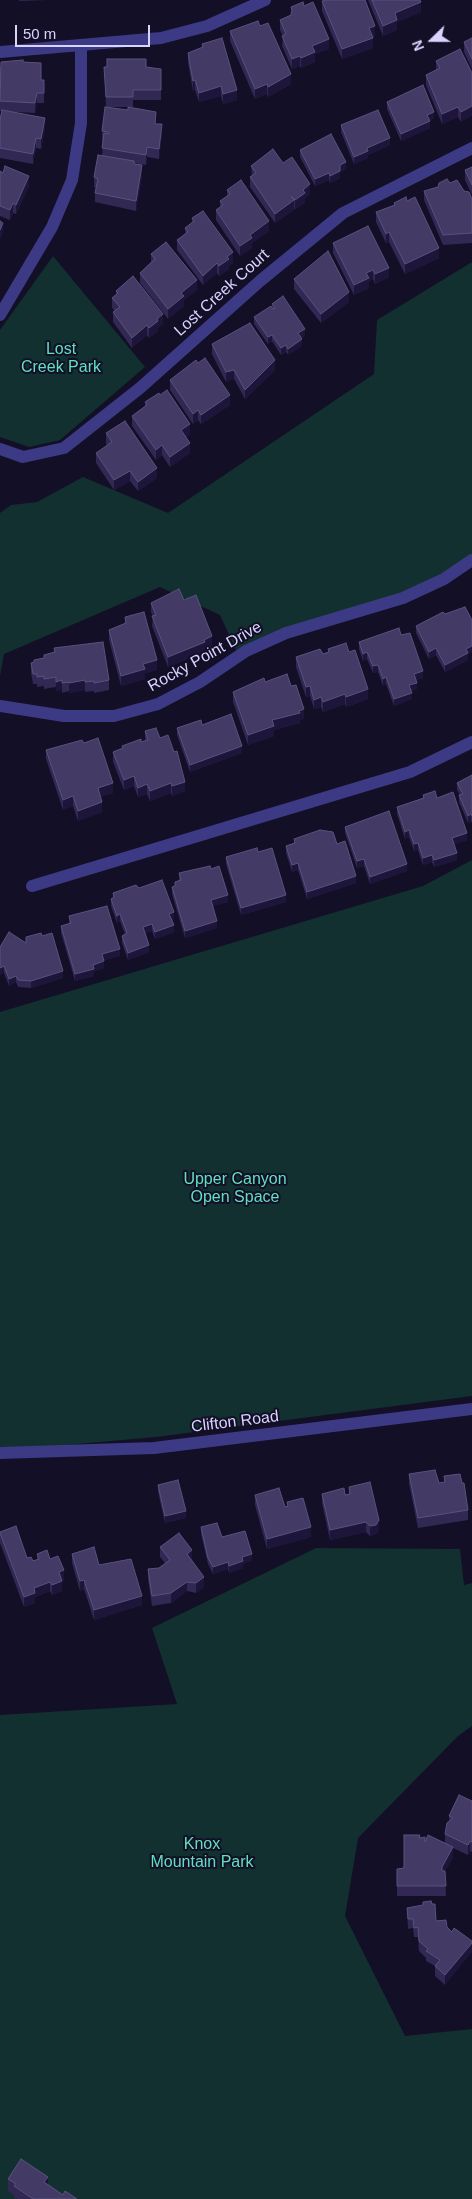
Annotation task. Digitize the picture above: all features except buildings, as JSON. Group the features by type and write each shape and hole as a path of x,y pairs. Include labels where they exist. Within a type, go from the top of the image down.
{"street":[{"path":"0,52 161,38 207,26 265,0"},
{"path":"0,316 52,227 72,180 81,123 81,45"},
{"name":"Lost Creek Court","path":"0,449 23,457 64,448 140,388 260,281 343,213 472,148"},
{"name":"Rocky Point Drive","path":"0,706 64,716 114,716 158,704 200,682 246,651 286,633 403,598 444,579 472,560"},
{"path":"32,886 410,772 472,742"},
{"name":"Clifton Road","path":"0,1453 154,1448 472,1409"}],"green space":[{"name":"Lost Creek Park","path":"53,256 145,367 60,440 29,447 0,437 0,330"},
{"path":"472,262 472,557 403,595 289,628 236,650 220,615 160,587 4,654 0,676 0,513 11,505 37,502 83,477 168,513 374,374 377,320"},
{"name":"Upper Canyon Open Space","path":"472,860 472,1396 156,1437 0,1451 0,1012 423,886"},
{"name":"Knox Mountain Park","path":"316,1548 460,1549 464,1585 472,1583 472,1726 458,1736 358,1838 345,1916 405,2036 472,2029 472,2199 0,2199 0,1715 177,1704 152,1628"}]}
